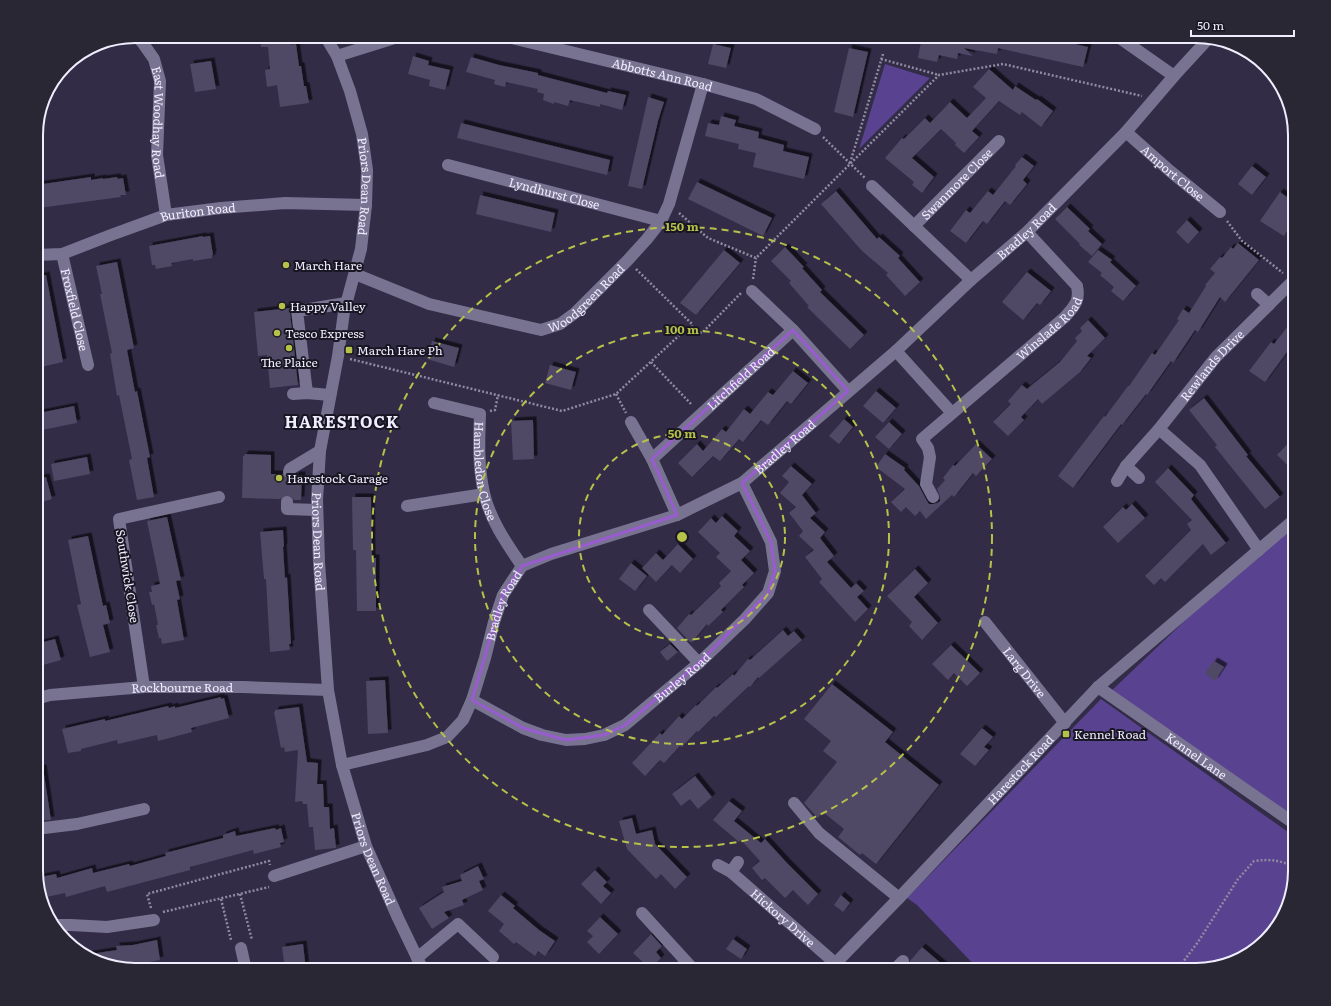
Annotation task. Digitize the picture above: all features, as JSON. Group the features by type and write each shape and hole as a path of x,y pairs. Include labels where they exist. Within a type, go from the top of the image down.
{"street":[{"name":"East Woodhay Road","path":"143,43 154,59 160,81 157,155 166,215"},
{"name":"Priors Dean Road","path":"329,43 337,56 350,91 362,134 367,170 366,205 360,249 355,274 344,312 338,356 320,451 318,510 320,569 328,690 342,765 366,846 420,963"},
{"path":"337,56 379,43"},
{"name":"Abbotts Ann Road","path":"533,43 703,84 756,99 815,129"},
{"path":"1127,43 1174,76"},
{"name":"Bradley Road","path":"342,765 427,745 447,737 463,720 472,700 494,622 504,595 522,566 551,554 677,516 742,483 896,351 971,280 1027,232 1126,132 1154,98 1204,44"},
{"name":"Woodgreen Road","path":"355,274 429,304 541,330 560,324 575,313 627,261 661,221 669,204 703,84"},
{"name":"Amport Close","path":"1126,132 1220,212"},
{"name":"Swanmore Close","path":"914,226 999,140"},
{"name":"Lyndhurst Close","path":"448,164 661,221"},
{"name":"Swanmore Close","path":"872,186 971,280"},
{"name":"Buriton Road","path":"43,255 62,254 166,215 221,208 285,203 366,205"},
{"name":"Winslade Road","path":"933,497 926,484 930,457 928,448 922,439 1065,317 1076,303 1079,295 1077,286 1027,232"},
{"name":"Froxfield Close","path":"62,254 88,365"},
{"name":"Rewlands Drive","path":"1117,481 1126,466 1159,429 1216,357 1288,286"},
{"path":"749,288 793,330 848,391"},
{"path":"1257,294 1269,305"},
{"path":"307,393 297,311 346,303"},
{"name":"Litchfield Road","path":"652,458 793,330"},
{"path":"896,351 952,413"},
{"path":"292,394 307,393 330,395"},
{"name":"Hambledon Close","path":"434,403 480,414 480,471 484,494 492,517 522,566"},
{"path":"631,422 652,458 677,516"},
{"path":"1159,429 1200,465 1259,550"},
{"path":"289,472 290,469 320,451"},
{"path":"1126,466 1139,478"},
{"name":"Burley Road","path":"472,700 523,728 542,735 566,740 585,739 604,734 625,725 699,664 745,619 768,593 775,571 771,542 742,483"},
{"path":"407,506 484,494"},
{"name":"Southwick Close","path":"144,687 119,519 218,497"},
{"path":"287,502 287,509 318,510"},
{"name":"Harestock Road","path":"836,963 1098,687 1288,525"},
{"path":"649,610 699,664"},
{"name":"Larg Drive","path":"985,622 1064,723"},
{"name":"Rockbourne Road","path":"43,697 50,695 144,687 243,687 328,690"},
{"name":"Kennel Lane","path":"1098,687 1288,819"},
{"path":"794,803 818,833 899,898"},
{"path":"43,828 77,824 144,809"},
{"path":"274,876 366,846"},
{"name":"Hickory Drive","path":"718,865 735,867 828,963"},
{"path":"642,913 688,963"},
{"path":"62,926 107,928 154,917"},
{"path":"417,958 458,924 493,957"},
{"path":"241,948 244,963"}],"path":[{"path":"850,164 883,54"},
{"path":"881,59 939,75 1003,64 1154,98"},
{"path":"338,356 562,410 616,394 685,330 702,333 749,288 756,258 939,75"},
{"path":"815,129 872,186"},
{"path":"669,204 708,238 756,258"},
{"path":"1220,212 1242,241 1288,276"},
{"path":"627,261 692,324 692,331"},
{"path":"652,362 701,414"},
{"path":"616,394 631,422"},
{"path":"1182,963 1198,942 1238,879 1254,861 1269,859 1288,864"},
{"path":"269,861 274,876 272,886 240,894 154,917 147,894 269,861"},
{"path":"221,899 233,950 241,948 252,944 240,894"}],"highlighted area":[{"path":"793,330 848,391 742,483 771,542 775,571 768,593 699,663 625,725 604,735 566,740 523,728 472,700 503,595 522,566 677,515 652,459"}],"shaded area":[{"path":"885,64 930,78 859,149"},
{"path":"1288,525 1288,818 1108,694 1259,550"},
{"path":"1101,699 1288,832 1287,883 1283,901 1276,917 1257,940 1237,954 1220,960 1196,963 972,963 917,905 907,898"}],"building":[{"path":"261,43 296,44 299,66 301,66 304,86 306,86 309,103 280,107 277,85 267,87 265,70 270,69 268,47 261,47"},
{"path":"921,43 1071,43 1088,47 1083,67 998,48 997,54 964,48 973,56 958,53 957,59 939,55 937,62 918,58"},
{"path":"713,44 731,48 726,68 708,64"},
{"path":"849,48 868,52 853,117 834,112"},
{"path":"413,56 429,61 428,65 450,70 445,90 429,86 430,80 408,74"},
{"path":"471,57 499,65 538,73 538,75 607,93 608,91 626,95 622,110 600,104 600,107 570,100 568,106 554,102 554,104 543,100 544,94 537,92 538,89 506,82 505,87 494,84 495,80 466,72"},
{"path":"211,61 216,89 195,92 190,64"},
{"path":"989,69 1013,90 1015,86 1036,100 1037,99 1053,111 1041,127 1022,112 1020,115 999,101 972,131 979,137 964,153 941,129 912,158 934,177 922,193 912,185 914,182 885,158 902,138 904,139 925,118 930,123 950,102 967,118 986,98 973,87"},
{"path":"648,97 664,102 642,189 628,186"},
{"path":"721,116 736,120 734,126 759,132 758,138 784,145 783,151 809,157 804,179 753,167 756,153 738,149 739,144 705,136 708,123 719,125"},
{"path":"461,123 610,160 607,175 457,138"},
{"path":"1022,157 1034,166 1023,180 1027,184 1010,205 1005,201 987,224 983,221 966,243 950,231 966,210 970,213 988,191 993,195"},
{"path":"1252,166 1266,177 1252,195 1238,184"},
{"path":"91,177 91,180 117,177 118,179 123,178 126,195 120,195 121,197 43,207 43,184"},
{"path":"697,182 772,218 763,236 688,199"},
{"path":"836,191 877,239 879,237 900,256 898,258 920,282 905,296 886,275 888,273 862,251 821,204"},
{"path":"1280,192 1288,198 1288,229 1284,236 1260,221"},
{"path":"480,195 555,213 551,232 476,214"},
{"path":"1067,207 1090,229 1088,231 1102,244 1092,256 1079,245 1080,244 1055,219"},
{"path":"1187,220 1199,232 1188,244 1176,232"},
{"path":"210,236 213,255 212,258 193,261 193,259 171,263 172,266 156,269 155,265 152,265 149,246"},
{"path":"1238,243 1259,260 1225,302 1220,297 1198,332 1195,330 1173,363 1171,361 1147,395 1146,394 1122,425 1121,424 1073,488 1058,476 1129,386 1152,353 1155,355 1179,320 1177,319 1183,309 1189,313 1206,286 1205,285 1215,273 1210,269 1220,257 1222,258 1231,247 1233,249"},
{"path":"785,247 804,267 802,268 822,290 820,292 864,335 850,349 807,307 809,306 789,283 791,281 771,261"},
{"path":"724,250 740,263 696,315 680,303"},
{"path":"1098,250 1112,260 1110,262 1136,286 1123,301 1111,291 1114,287 1100,275 1102,273 1088,262"},
{"path":"117,262 134,348 127,350 150,457 147,458 154,497 137,500 129,460 132,459 119,395 117,396 110,354 112,353 96,266"},
{"path":"1027,272 1051,291 1040,305 1037,303 1023,320 1002,302"},
{"path":"46,275 63,362 43,367 43,276"},
{"name":"Tesco Express","path":"290,308 298,385 270,388 267,355 258,356 254,312"},
{"path":"1088,320 1105,338 1087,356 1091,358 1080,372 1042,404 1038,399 1021,417 1024,420 1008,436 993,422 1011,404 1008,401 1022,385 1027,389 1060,362 1077,341 1075,338 1082,331 1080,328"},
{"path":"1288,326 1288,351 1265,382 1249,371 1271,342 1274,344"},
{"path":"432,341 459,348 454,367 427,359"},
{"path":"550,365 576,372 571,390 545,383"},
{"path":"793,371 808,383 791,404 787,401 768,425 761,420 743,442 739,439 720,461 713,456 692,477 678,463 697,444 703,451 722,429 726,432 744,409 750,414 768,392 773,395"},
{"path":"876,391 896,408 883,423 863,406"},
{"path":"1204,398 1248,455 1246,456 1280,497 1265,509 1215,447 1217,445 1189,410"},
{"path":"74,406 77,423 43,430 43,412"},
{"path":"844,419 853,427 839,444 829,436"},
{"path":"533,420 534,459 513,460 511,421"},
{"path":"889,422 902,434 889,449 875,437"},
{"path":"1288,443 1288,465 1277,455"},
{"path":"976,444 992,459 976,476 973,473 954,497 952,495 926,519 920,511 915,516 906,507 901,512 891,502 905,489 876,467 885,454 905,468 904,470 919,486 929,504 933,504 940,501 937,489 945,480 943,478 953,465 955,466"},
{"path":"245,454 271,455 271,474 282,474 286,479 294,478 296,475 302,475 301,500 294,500 291,496 287,495 280,499 242,498 243,456"},
{"path":"87,457 90,474 54,481 51,464"},
{"path":"791,466 812,484 802,495 816,513 810,518 825,532 820,538 834,556 827,562 851,588 856,583 864,591 857,597 868,609 855,622 819,582 822,579 805,557 814,550 799,536 803,531 789,513 796,507 780,493 789,482 782,476"},
{"path":"1168,468 1194,495 1191,499 1226,543 1211,555 1203,544 1165,582 1161,578 1154,585 1145,576 1191,530 1187,524 1192,520 1155,482"},
{"path":"46,477 52,499 43,502 43,478"},
{"path":"352,497 371,497 372,558 376,558 376,611 357,611 356,550 353,550"},
{"path":"1132,504 1145,518 1118,543 1103,527 1123,507 1126,510"},
{"path":"722,516 738,531 734,536 750,551 741,560 754,573 742,585 744,587 721,610 723,612 708,626 707,624 692,642 690,642 677,628 689,614 691,615 721,586 719,583 731,571 716,557 720,553 698,532 711,518 716,523"},
{"path":"167,517 181,580 176,581 180,599 177,600 184,640 162,644 156,625 158,625 154,604 152,605 149,592 152,592 151,586 160,584 147,521"},
{"path":"283,530 285,578 287,577 291,644 289,644 290,650 270,652 266,579 264,579 260,532"},
{"path":"88,536 103,606 106,605 110,623 103,625 110,652 90,657 77,605 81,604 68,540"},
{"path":"678,544 693,559 680,573 672,565 656,582 642,568 656,553 663,560"},
{"path":"631,563 647,576 635,591 619,579"},
{"path":"915,569 928,583 914,597 938,623 922,640 909,626 912,622 887,596"},
{"path":"783,630 788,636 794,631 802,640 759,678 758,677 750,687 749,686 716,717 714,716 698,732 697,731 682,747 680,746 664,763 660,760 645,776 632,763 660,733 662,735 679,716 682,719 716,687 717,688 733,674 734,676 748,659 750,660"},
{"path":"55,639 61,660 43,665 43,642"},
{"path":"670,644 678,652 667,661 660,652"},
{"path":"951,645 980,673 967,686 954,673 948,680 932,664"},
{"path":"1214,661 1224,667 1215,681 1205,673"},
{"path":"385,680 388,733 368,734 366,681"},
{"path":"832,684 893,732 885,742 939,785 876,864 862,853 860,855 838,837 844,829 823,812 818,818 804,803 837,762 823,751 831,741 804,719"},
{"path":"221,697 221,699 224,698 229,718 191,728 192,732 158,741 157,735 118,744 117,740 81,749 81,751 68,753 62,729 105,719 105,721 168,706 169,708 175,706 175,708"},
{"path":"299,707 307,762 318,763 317,784 323,784 324,807 329,807 330,829 334,828 336,848 315,850 313,827 309,827 307,804 303,804 302,801 295,802 298,750 285,752 284,747 281,748 274,712 275,710"},
{"path":"982,728 993,737 984,747 989,750 975,766 960,754"},
{"path":"43,768 51,820 43,821"},
{"path":"695,776 712,797 698,809 690,799 681,806 672,794"},
{"path":"729,801 742,811 734,821 761,843 765,839 818,894 808,905 793,890 785,898 765,878 762,880 752,868 760,861 741,840 739,842 713,820"},
{"path":"632,818 636,834 652,830 655,844 687,877 675,889 661,874 656,879 627,849 619,821"},
{"path":"281,828 284,842 280,843 281,847 254,854 253,850 190,867 190,870 107,892 105,886 66,897 65,893 47,897 46,895 43,877 56,874 57,878 92,868 93,873 129,864 130,866 166,856 165,853 223,838 223,835 235,831 236,836"},
{"path":"478,866 484,879 479,881 483,890 462,900 464,905 444,912 449,918 432,929 419,908 444,892 442,887 462,881 460,875"},
{"path":"595,870 607,882 603,886 611,893 601,904 581,884"},
{"path":"501,895 515,906 513,908 539,930 555,941 545,956 538,951 535,956 516,942 514,944 499,931 504,924 488,911"},
{"path":"841,895 850,903 843,912 834,905"},
{"path":"600,917 618,934 599,954 587,942 593,936 587,931"},
{"path":"651,934 662,946 656,952 661,958 656,963 644,963 633,953"},
{"path":"733,939 747,949 741,959 726,949"},
{"path":"157,940 160,960 145,963 123,962 93,954 117,950 116,946 133,945"},
{"path":"303,944 305,963 284,963 282,947"},
{"path":"922,947 941,963 910,963"}],"tunnel":[{"path":"287,502 289,472"}],"place":[{"name":"March Hare","path":"286,265"},
{"name":"Happy Valley","path":"282,306"},
{"name":"Tesco Express","path":"277,333"},
{"name":"The Plaice","path":"289,348"},
{"name":"March Hare Ph","path":"349,350"},
{"name":"Harestock Garage","path":"279,478"},
{"name":"Kennel Road","path":"1066,734"}],"district":[{"name":"HARESTOCK","path":"342,421"}]}
